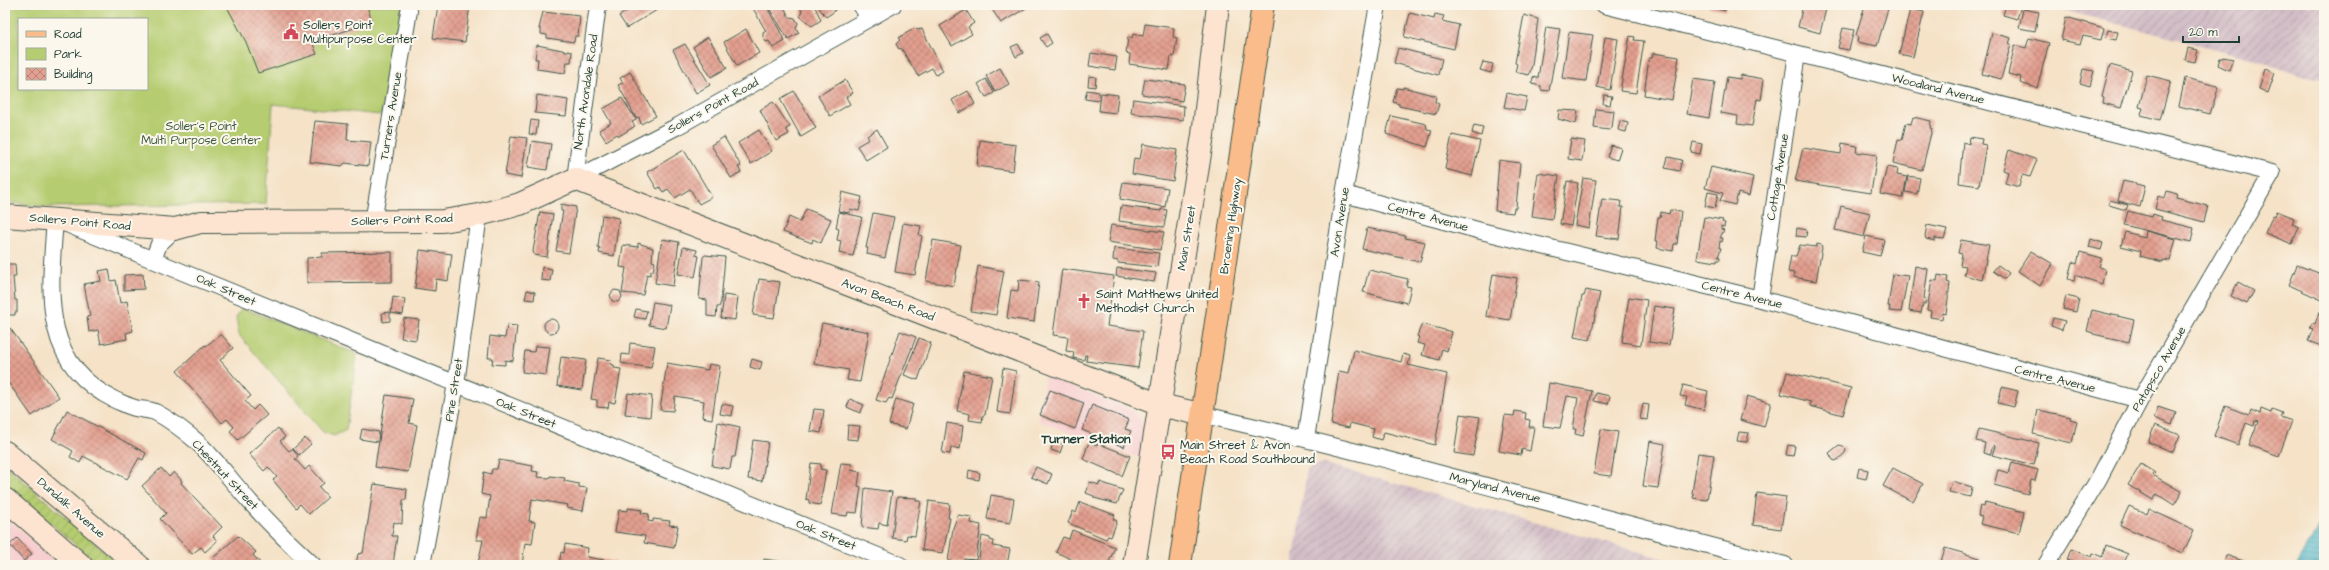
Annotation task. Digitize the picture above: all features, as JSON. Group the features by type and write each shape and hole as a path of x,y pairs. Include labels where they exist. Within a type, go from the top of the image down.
{"main road":[{"name":"Broening Highway","path":"1180,565 1204,415 1263,5"}],"street":[{"name":"North Avondale Road","path":"575,179 598,5"},
{"name":"Sollers Point Road","path":"5,216 175,230 201,222 443,221 479,215 520,204 575,179 678,126 865,12 893,5"},
{"name":"Main Street","path":"1134,565 1203,135 1218,5"},
{"name":"Avon Avenue","path":"1306,439 1344,194 1378,5"},
{"name":"Woodland Avenue","path":"1604,5 2272,173"},
{"name":"Turners Avenue","path":"374,222 409,11"},
{"name":"Cottage Avenue","path":"1760,299 1797,54"},
{"name":"Patapsco Avenue","path":"2046,565 2098,480 2140,400 2272,173"},
{"name":"Avon Beach Road","path":"575,179 1160,405 1204,415"},
{"name":"Centre Avenue","path":"1344,194 1481,231 1760,299 2140,400"},
{"name":"Pine Street","path":"422,565 456,384 479,215"},
{"name":"Oak Street","path":"55,219 900,565"},
{"name":"Chestnut Street","path":"55,219 52,260 53,317 58,338 70,361 89,381 113,399 132,408 154,412 195,440 286,541 313,565"},
{"path":"153,260 159,244 175,230"},
{"name":"Maryland Avenue","path":"1204,415 1306,439 1785,565"},
{"name":"Dundalk Avenue","path":"5,452 138,565"},
{"path":"5,499 81,565"}],"shaded area":[{"path":"2043,5 2324,5 2324,80 2290,72 2247,57"},
{"path":"1045,375 1132,410 1140,418 1145,427 1143,459 1039,421"},
{"path":"1322,463 1679,563 1702,561 1714,565 1293,565 1307,469"},
{"path":"5,516 59,565 5,565"}],"green space":[{"name":"Soller's Point Multi Purpose Center","path":"5,5 401,5 396,49 381,115 273,104 266,204 46,207 5,202"},
{"path":"242,308 357,354 346,430 334,436 323,432 239,335 236,317"},
{"path":"5,465 120,565 99,565 5,484"}],"water":[{"path":"2324,517 2324,565 2297,565"}],"building":[{"name":"Sollers Point Multipurpose Center","path":"226,5 367,5 372,22 312,42 317,54 258,73 246,42"},
{"path":"438,5 470,5 465,42 433,38"},
{"path":"637,5 654,5 657,10 627,28 619,16"},
{"path":"751,5 766,5 785,41 773,48 769,41 766,42 763,37 763,33 766,31"},
{"path":"767,5 783,5 789,17 795,18 798,23 796,28 799,33 788,39"},
{"path":"799,5 814,5 821,20 812,26 800,16 802,11"},
{"path":"817,5 834,5 835,11 826,17"},
{"path":"989,5 1031,5 1001,23"},
{"path":"1704,5 1726,5 1725,11"},
{"path":"1803,5 1827,5 1820,33 1798,27"},
{"path":"1865,5 1889,5 1877,46 1857,42 1858,36 1856,35"},
{"path":"2006,5 2021,6 2017,19 2003,15"},
{"path":"1910,9 1924,12 1913,57 1899,54"},
{"path":"2023,9 2039,12 2035,31 2019,28"},
{"path":"966,10 974,23 968,27 972,34 952,46 940,26"},
{"path":"543,12 580,16 578,36 575,36 574,42 547,38 547,35 541,34 541,29 539,29"},
{"path":"1410,13 1434,19 1435,14 1444,16 1442,21 1459,25 1454,49 1404,37"},
{"path":"1524,15 1538,19 1532,65 1529,75 1515,72 1517,64 1515,63"},
{"path":"2066,17 2104,28 2101,40 2083,36 2080,44 2061,40"},
{"path":"1145,24 1174,28 1173,37 1177,38 1174,57 1171,56 1169,70 1129,64 1130,54 1126,53 1128,37 1132,38 1133,34 1143,36"},
{"path":"1546,27 1560,29 1549,91 1541,90 1541,86 1532,84 1533,77 1538,78"},
{"path":"915,28 917,30 922,29 943,71 936,75 932,68 918,76 901,48 899,49 896,44 900,40 898,38"},
{"path":"1843,28 1854,30 1849,50 1838,48"},
{"path":"746,29 759,53 737,66 724,42"},
{"path":"2108,30 2118,32 2116,40 2106,38"},
{"path":"1569,32 1593,35 1586,81 1562,78"},
{"path":"1992,33 2011,38 2009,44 2011,44 2001,79 1982,74"},
{"path":"1047,34 1052,43 1046,47 1040,38"},
{"path":"1630,36 1635,37 1634,40 1644,41 1636,93 1620,91"},
{"path":"708,37 727,68 711,77 693,47"},
{"path":"1605,37 1618,39 1610,90 1597,87"},
{"path":"2029,38 2049,43 2037,88 2020,83 2021,77 2008,74 2015,45 2026,48"},
{"path":"685,44 710,85 696,93 673,50"},
{"path":"1018,44 1023,53 1016,57 1011,47"},
{"path":"537,45 572,52 571,62 567,62 565,73 537,69 538,59 535,59"},
{"path":"1398,48 1442,59 1438,75 1394,63"},
{"path":"2188,48 2198,50 2195,62 2185,60"},
{"path":"1091,53 1117,57 1115,70 1089,66"},
{"path":"1653,53 1679,57 1672,100 1644,95 1649,58 1652,58"},
{"path":"2223,57 2233,59 2229,70 2218,65 2220,58"},
{"path":"1483,62 1493,64 1491,73 1480,70"},
{"path":"2110,65 2132,71 2121,108 2103,103 2104,97 2102,96"},
{"path":"1000,68 1009,84 995,92 986,76"},
{"path":"2083,69 2094,71 2090,86 2080,83"},
{"path":"2265,69 2275,73 2268,93 2259,89"},
{"path":"630,72 656,116 641,124 639,117 636,118 618,85 623,83 620,78"},
{"path":"1741,75 1764,79 1761,100 1757,99 1752,126 1737,124 1738,116 1721,113 1727,77 1740,79"},
{"path":"2147,75 2171,81 2160,120 2141,115 2143,108 2139,107"},
{"path":"1089,76 1096,77 1095,87 1088,86"},
{"path":"2185,78 2217,86 2218,89 2210,114 2179,106"},
{"path":"986,79 994,93 986,97 978,84"},
{"path":"1145,79 1185,84 1182,101 1142,94"},
{"path":"1693,79 1715,82 1709,118 1687,114"},
{"path":"845,80 853,93 846,97 850,104 830,116 818,96"},
{"path":"1403,87 1436,96 1435,102 1439,104 1436,114 1399,106 1399,104 1393,102 1397,88 1403,89"},
{"path":"1087,90 1099,92 1098,101 1085,99"},
{"path":"794,91 816,128 801,137 780,99"},
{"path":"968,91 975,104 959,113 952,100"},
{"path":"1101,93 1118,95 1116,113 1099,111"},
{"path":"1507,93 1527,97 1524,111 1504,107"},
{"path":"537,95 568,100 566,116 535,113"},
{"path":"1604,95 1612,96 1610,105 1603,104"},
{"path":"622,98 636,120 632,122 635,126 619,136 617,134 606,141 599,130 611,123 603,109"},
{"path":"1133,99 1184,106 1183,120 1131,113"},
{"path":"773,102 790,127 786,129 789,134 776,141 760,110"},
{"path":"1596,109 1614,111 1612,128 1609,130 1594,128"},
{"path":"1559,110 1578,111 1576,124 1558,119"},
{"path":"1391,116 1426,124 1427,129 1432,130 1427,147 1386,134"},
{"path":"1913,117 1931,121 1930,128 1932,129 1922,170 1893,163 1898,139 1902,140 1906,123 1911,124"},
{"path":"531,120 538,121 536,135 529,134"},
{"path":"315,121 348,124 347,140 371,142 368,166 345,163 342,166 310,162"},
{"path":"1620,121 1628,123 1626,132 1618,130"},
{"path":"1474,125 1483,127 1481,136 1472,133"},
{"path":"877,129 887,147 866,160 857,146 869,139 867,136"},
{"path":"759,130 772,151 751,164 738,143"},
{"path":"1452,135 1480,141 1472,176 1445,169"},
{"path":"511,136 527,138 521,178 505,175"},
{"path":"724,137 741,166 738,167 741,172 731,178 711,145"},
{"path":"1970,137 1982,139 1981,144 1986,145 1979,186 1959,183 1963,142 1969,144"},
{"path":"1571,139 1585,141 1582,161 1568,159"},
{"path":"980,140 1016,145 1013,171 977,166"},
{"path":"532,141 551,144 547,170 528,167"},
{"path":"1693,142 1702,144 1700,154 1691,152"},
{"path":"1842,143 1857,146 1856,152 1877,155 1871,193 1795,181 1803,148 1841,154"},
{"path":"1143,144 1177,150 1173,181 1132,174 1134,158 1140,159"},
{"path":"1611,145 1621,148 1617,160 1607,157"},
{"path":"684,150 712,197 699,204 690,189 675,198 668,189 663,192 660,187 657,189 647,172"},
{"path":"2009,150 2037,160 2030,177 2022,175 2019,187 2005,183 2008,172 2003,170"},
{"path":"1668,157 1682,160 1679,171 1665,168"},
{"path":"1499,160 1520,163 1516,208 1514,208 1513,213 1495,211"},
{"path":"1711,167 1753,177 1749,196 1738,193 1735,205 1720,201 1723,193 1705,188"},
{"path":"1887,167 1898,169 1897,175 1907,177 1903,198 1880,194"},
{"path":"1538,173 1559,176 1552,219 1532,216"},
{"path":"1908,176 1920,178 1917,194 1905,192"},
{"path":"1583,178 1596,180 1589,228 1575,225"},
{"path":"1567,181 1578,183 1571,226 1560,224"},
{"path":"2123,181 2145,186 2140,207 2118,201"},
{"path":"1123,182 1168,188 1165,207 1120,199"},
{"path":"2167,191 2177,194 2176,198 2208,206 2204,222 2155,209 2158,196 2165,198"},
{"path":"842,192 862,197 859,211 850,209 849,213 838,211"},
{"path":"1708,192 1718,194 1715,208 1705,206"},
{"path":"1602,199 1621,201 1620,207 1623,207 1619,239 1596,236"},
{"path":"2110,200 2128,205 2126,210 2109,205"},
{"path":"561,204 576,207 569,253 556,251 563,211 561,211"},
{"path":"1121,206 1161,211 1161,209 1167,210 1164,227 1119,221"},
{"path":"1841,206 1870,213 1864,237 1835,230"},
{"path":"806,209 831,219 821,243 813,239 812,243 783,232 789,217 800,222"},
{"path":"1670,210 1681,211 1677,244 1674,244 1673,251 1657,248 1658,241 1655,241 1658,217 1660,217 1661,212 1669,214"},
{"path":"2128,211 2152,217 2153,214 2162,217 2161,220 2194,228 2191,242 2124,225"},
{"path":"2277,211 2294,218 2292,224 2299,227 2292,244 2265,233 2273,215 2275,216"},
{"path":"540,212 553,214 547,257 534,255 533,251"},
{"path":"839,212 862,217 853,256 839,253 841,241 837,240 839,229 836,228"},
{"path":"873,213 894,217 885,258 867,254 868,248 866,248"},
{"path":"602,215 619,218 614,256 599,253 600,248 598,247"},
{"path":"1704,217 1723,220 1722,222 1725,223 1724,227 1721,226 1721,229 1724,230 1720,238 1723,238 1722,242 1720,241 1719,248 1721,248 1718,257 1720,257 1720,260 1717,260 1717,262 1697,259"},
{"path":"903,223 921,226 919,235 922,236 915,275 895,272"},
{"path":"1111,225 1164,232 1160,250 1108,242"},
{"path":"1927,225 1947,229 1944,239 1935,238 1935,241 1926,239 1925,236"},
{"path":"1367,228 1406,236 1405,238 1425,242 1420,262 1362,249"},
{"path":"1797,228 1807,230 1806,237 1796,236"},
{"path":"2146,231 2176,239 2170,261 2163,260 2163,262 2140,256 2141,251 2121,246 2125,232 2145,237"},
{"path":"1866,236 1884,240 1880,256 1862,252"},
{"path":"662,239 679,242 673,286 655,283"},
{"path":"2091,239 2103,243 2101,250 2089,247"},
{"path":"933,240 961,245 954,286 926,281"},
{"path":"1961,240 1989,245 1982,280 1964,275 1966,266 1960,265 1962,254 1958,253"},
{"path":"638,243 653,248 652,261 655,262 653,271 651,271 650,275 647,274 643,295 622,293 626,268 620,267 623,245 638,247"},
{"path":"1817,244 1821,245 1822,248 1816,281 1793,277 1794,273 1788,272 1791,256 1796,256 1800,245 1816,247"},
{"path":"683,247 697,250 696,255 699,256 695,277 678,274"},
{"path":"1114,248 1159,253 1157,267 1118,263 1118,261 1113,260"},
{"path":"420,250 452,254 448,281 436,279 435,291 415,288"},
{"path":"2031,251 2053,264 2040,286 2018,271"},
{"path":"392,252 392,282 307,283 307,258 322,257 322,253"},
{"path":"2080,252 2102,258 2099,267 2105,269 2102,284 2075,275 2074,281 2068,279 2072,262 2077,264"},
{"path":"705,255 725,257 721,302 719,307 717,307 716,317 707,316 707,300 699,299 703,257"},
{"path":"5,264 15,264 16,277 13,277 15,300 17,300 17,312 15,312 15,315 8,315 8,313 5,313"},
{"path":"1998,265 2009,273 2005,279 1993,271"},
{"path":"2297,265 2324,275 2324,301 2289,285"},
{"path":"978,266 1004,271 996,315 971,311"},
{"path":"1915,266 1928,269 1924,298 1926,299 1921,313 1909,311"},
{"path":"542,267 552,269 550,281 541,280"},
{"path":"1117,268 1156,273 1154,282 1116,276"},
{"path":"109,269 111,281 116,280 120,303 127,301 133,331 126,333 127,339 101,344 98,330 89,332 87,317 90,316 84,284 101,281 99,271"},
{"name":"Saint Matthews United Methodist Church","path":"1062,269 1114,276 1107,326 1143,331 1138,368 1086,361 1087,355 1085,355 1084,360 1073,358 1074,352 1066,351 1068,337 1053,335"},
{"path":"1369,270 1408,279 1406,286 1411,287 1407,303 1363,292"},
{"path":"143,274 144,289 124,290 124,275"},
{"path":"1493,274 1517,278 1510,320 1486,316"},
{"path":"1893,274 1908,276 1901,312 1889,311 1890,306 1888,306"},
{"path":"1938,275 1948,277 1947,282 1950,283 1946,314 1943,313 1942,319 1930,317 1931,311 1927,310 1932,280 1937,281"},
{"path":"759,279 780,282 774,318 753,315"},
{"path":"1019,280 1039,282 1034,322 1007,318 1011,290 1018,291"},
{"path":"2238,282 2254,291 2247,304 2231,296"},
{"path":"527,290 535,292 534,300 525,299"},
{"path":"614,290 620,291 622,297 618,302 612,301 610,295"},
{"path":"1586,290 1600,293 1590,340 1574,337 1582,296 1584,296"},
{"path":"724,295 738,297 735,320 721,318"},
{"path":"2066,296 2079,299 2076,312 2063,309"},
{"path":"393,297 405,299 403,315 391,313"},
{"path":"1629,297 1647,300 1641,345 1622,342"},
{"path":"653,302 670,305 666,328 649,325"},
{"path":"1654,306 1675,309 1669,345 1649,342"},
{"path":"636,309 647,311 645,319 634,317"},
{"path":"2092,310 2134,320 2129,342 2093,334 2087,331"},
{"path":"390,312 390,321 383,322 382,313"},
{"path":"2319,312 2324,314 2324,347 2308,341 2313,329 2310,328 2312,323 2315,324"},
{"path":"404,318 419,320 416,340 401,338"},
{"path":"2053,318 2065,321 2062,330 2051,326"},
{"path":"551,319 556,321 558,326 556,331 551,333 546,331 544,326 546,321"},
{"path":"822,323 869,332 860,382 847,380 849,370 814,364"},
{"path":"1422,324 1452,332 1447,351 1442,349 1439,360 1422,355 1425,345 1417,343 1419,337 1417,336"},
{"path":"507,325 517,326 513,361 505,360 505,365 492,364 493,358 488,358 490,336 505,338"},
{"path":"10,328 59,397 32,416 5,378 5,332"},
{"path":"900,331 916,337 892,399 889,398 886,403 876,400"},
{"path":"221,334 233,348 220,360 251,396 245,401 253,410 258,405 267,415 238,440 230,431 234,427 227,419 222,423 177,371 205,345 206,346"},
{"path":"919,338 931,343 918,380 904,375"},
{"path":"630,343 655,346 651,368 621,363 622,354 629,355"},
{"path":"535,346 550,347 546,375 522,372 525,351 534,352"},
{"path":"1354,350 1401,362 1403,354 1410,356 1408,365 1447,374 1435,445 1384,432 1381,440 1372,437 1374,429 1350,423 1349,428 1331,424 1339,371 1349,373"},
{"path":"561,357 586,360 582,390 557,386"},
{"path":"598,358 611,360 610,364 614,365 614,368 621,369 615,403 609,402 608,408 597,407 597,400 591,399"},
{"path":"752,359 762,362 760,370 750,367"},
{"path":"667,363 708,370 709,364 720,366 712,419 702,417 704,401 675,396 673,411 660,410"},
{"path":"1003,368 1016,371 1010,414 997,412"},
{"path":"964,371 992,376 985,415 983,415 982,422 969,420 970,414 957,411"},
{"path":"1787,372 1851,388 1843,415 1810,406 1811,402 1781,394"},
{"path":"1549,383 1592,391 1583,436 1575,434 1576,429 1573,429 1578,398 1567,396 1560,428 1543,426"},
{"path":"1683,385 1708,391 1704,410 1685,405 1687,397 1680,396"},
{"path":"2002,387 2018,391 2014,407 1998,403"},
{"path":"1050,390 1084,403 1075,429 1040,415"},
{"path":"628,393 652,396 650,417 625,414"},
{"path":"1596,393 1610,396 1608,404 1594,401"},
{"path":"386,395 413,399 409,423 417,425 408,472 375,467"},
{"path":"1747,396 1771,403 1764,427 1740,420"},
{"path":"850,399 864,405 860,413 847,407"},
{"path":"896,399 913,404 906,429 889,424"},
{"path":"722,404 733,406 732,416 720,414"},
{"path":"1643,404 1649,405 1647,420 1640,419"},
{"path":"1092,405 1129,420 1125,429 1131,431 1124,447 1082,430"},
{"path":"2225,406 2249,415 2251,410 2260,414 2261,409 2271,413 2272,409 2282,413 2280,417 2292,421 2279,456 2249,445 2258,422 2255,421 2254,426 2246,423 2238,445 2214,436"},
{"path":"2158,407 2176,413 2172,425 2154,418"},
{"path":"814,409 824,410 821,433 810,431"},
{"path":"67,410 146,453 143,460 139,458 127,479 83,456 80,463 70,457 73,451 52,439"},
{"path":"2038,410 2071,417 2070,419 2077,421 2072,443 2033,434"},
{"path":"1515,411 1526,413 1525,419 1530,420 1529,427 1534,427 1530,451 1522,449 1521,455 1499,451 1505,415 1514,416"},
{"path":"1460,414 1480,417 1473,456 1454,453"},
{"path":"718,422 740,427 735,457 732,457 730,469 712,466"},
{"path":"947,423 963,426 960,449 951,447 950,454 942,453"},
{"path":"848,425 860,426 858,440 847,439"},
{"path":"2155,425 2180,435 2173,452 2148,442"},
{"path":"278,428 285,437 280,441 289,451 292,449 298,456 295,459 305,470 309,466 324,483 319,487 328,497 309,514 300,504 296,508 273,480 277,477 268,467 264,471 249,454"},
{"path":"362,429 379,432 378,442 360,439"},
{"path":"1601,429 1618,432 1611,476 1594,474"},
{"path":"1979,429 2039,443 2034,465 1992,455 1995,446 1993,445 1990,455 1983,453 1985,443 1976,441"},
{"path":"1739,432 1749,433 1747,442 1737,441"},
{"path":"305,438 311,444 299,455 293,449"},
{"path":"753,440 768,442 762,481 748,479"},
{"path":"1053,441 1063,444 1060,453 1051,450"},
{"path":"1650,441 1665,444 1658,488 1643,486"},
{"path":"1089,442 1097,446 1097,443 1130,456 1122,476 1083,459"},
{"path":"1788,445 1795,446 1793,456 1786,455"},
{"path":"1839,445 1846,449 1845,453 1836,461 1833,460 1829,453"},
{"path":"1698,453 1714,455 1707,500 1693,498 1694,494 1692,493"},
{"path":"499,460 533,466 532,471 538,472 537,477 549,478 550,476 565,478 564,481 579,484 579,487 587,488 583,511 567,508 568,505 532,499 529,521 535,522 532,544 525,543 522,565 471,565 471,562 478,563 483,540 476,540 480,517 487,518 490,496 481,494 484,472 491,474 492,469 497,469"},
{"path":"811,463 821,464 820,469 826,470 820,505 809,503 809,500 806,499"},
{"path":"841,463 852,464 851,470 860,472 858,486 861,487 857,513 848,512 847,516 832,514"},
{"path":"2012,463 2038,470 2035,481 2031,480 2028,494 1994,485 1998,470 2009,473"},
{"path":"2141,464 2155,473 2153,475 2182,492 2174,505 2157,494 2153,500 2128,485"},
{"path":"1036,467 1052,474 1048,484 1031,477"},
{"path":"161,468 169,477 174,472 182,481 181,483 222,527 213,536 217,541 205,552 201,547 192,554 160,519 166,513 142,486"},
{"path":"1859,468 1868,470 1866,479 1857,477"},
{"path":"1893,468 1923,484 1913,502 1883,486"},
{"path":"969,470 980,473 979,480 968,478"},
{"path":"1952,481 1972,487 1970,497 1949,492"},
{"path":"1090,482 1099,485 1100,482 1123,490 1117,504 1094,498 1094,496 1086,493"},
{"path":"374,484 407,489 406,500 403,500 402,524 394,522 392,536 397,536 393,565 356,565 358,554 363,553"},
{"path":"865,488 892,492 887,525 879,523 878,529 862,527"},
{"path":"1757,493 1786,497 1781,529 1753,525"},
{"path":"991,495 1014,499 1010,523 987,519"},
{"path":"897,497 916,498 916,501 921,501 915,536 907,535 906,540 892,538"},
{"path":"929,501 950,504 948,518 950,518 943,553 922,550"},
{"path":"1080,502 1115,515 1113,519 1117,521 1111,537 1108,536 1106,539 1068,523 1073,511 1076,513"},
{"path":"1985,502 2024,512 2019,533 1980,524 1982,517 1978,516 1980,506 1984,507"},
{"path":"2129,506 2147,514 2149,509 2194,530 2183,553 2120,525"},
{"path":"628,508 642,510 641,513 649,514 648,521 653,522 653,519 670,521 669,525 678,526 674,548 644,543 645,536 615,532 619,510 628,511"},
{"path":"958,515 972,517 971,523 981,525 976,560 964,559 964,564 948,561 953,528"},
{"path":"1072,530 1115,547 1108,565 1083,565 1056,552 1063,537 1069,539"},
{"path":"238,536 256,552 253,555 262,565 219,565 213,558"},
{"path":"982,536 990,538 990,540 994,541 993,546 1010,549 1007,565 978,565"},
{"path":"17,538 32,554 24,561 10,545"},
{"path":"565,544 588,548 587,557 616,562 615,565 559,565 561,552 564,553"},
{"path":"2106,545 2128,554 2123,565 2081,565 2067,560 2071,549 2092,557 2093,553 2102,557"},
{"path":"1945,548 1980,558 1978,565 1940,565"},
{"path":"2226,555 2254,565 2223,565"},
{"path":"764,559 784,562 783,565 763,565"}],"place":[{"name":"Sollers Point Multipurpose Center","path":"291,32"},
{"name":"Saint Matthews United Methodist Church","path":"1084,301"},
{"name":"Main Street & Avon Beach Road Southbound","path":"1168,452"}],"district":[{"name":"Turner Station","path":"1086,439"}]}
